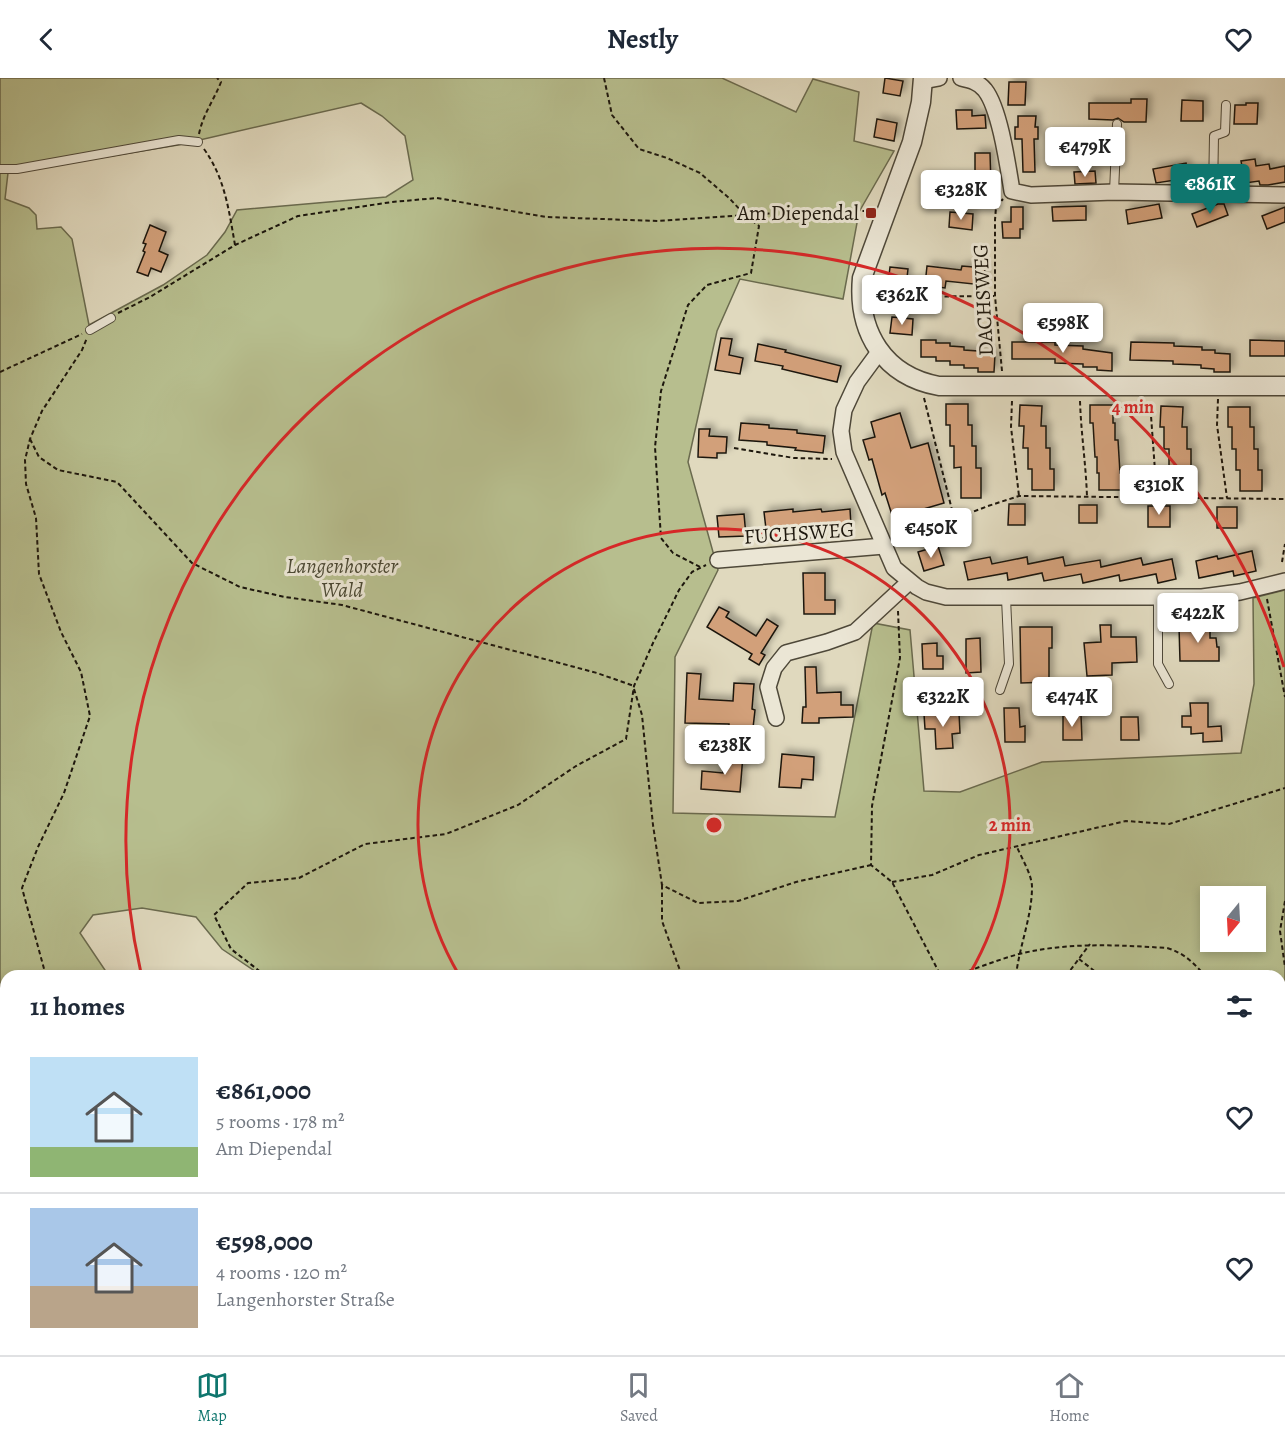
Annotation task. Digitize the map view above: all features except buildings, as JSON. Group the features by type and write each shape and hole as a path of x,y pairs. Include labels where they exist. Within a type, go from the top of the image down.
{"street":[{"path":"960,78 975,81 986,91 1003,137 1012,191 1031,195 1114,192 1285,195"},
{"path":"928,79 912,142 862,278 860,292 864,319 879,352 893,365 923,383 939,386 1285,386"},
{"path":"879,352 857,382 844,410 841,431 844,452 888,545 894,568 909,582 926,592 946,597 1202,597 1240,592 1285,581"},
{"name":"FUCHSWEG","path":"718,560 888,545"},
{"path":"776,718 768,687 774,668 786,653 855,632 909,582"}],"lane":[{"path":"1213,194 1214,136 1225,132 1226,105"},
{"path":"1114,192 1117,124"},
{"path":"0,169 17,169 179,140 198,142"},
{"path":"90,330 111,318"},
{"path":"1000,690 1009,664 1006,598"},
{"path":"1158,598 1158,664 1168,684"}],"path":[{"path":"217,78 221,82 216,96 208,106 199,131 198,142 213,161 228,200 235,245"},
{"path":"604,78 612,115 639,149 667,158 700,173 759,226 751,273 707,285 688,305 661,391 655,447 661,538 673,553 700,567"},
{"name":"DACHSWEG","path":"1003,378 995,296 996,207 1012,191"},
{"path":"111,318 235,245 298,216 392,202 437,198 546,217 658,220 791,212 886,210"},
{"path":"875,297 995,296"},
{"path":"0,372 90,330"},
{"path":"44,970 22,888 38,847 64,793 90,716 81,672 61,632 39,574 36,518 26,484 25,460 30,439 42,411 82,350 90,330"},
{"path":"1012,395 1011,427 1019,496"},
{"path":"1080,395 1087,497"},
{"path":"924,396 954,518"},
{"path":"1150,396 1157,498"},
{"path":"1218,397 1217,425 1227,499"},
{"path":"30,439 39,457 58,470 117,482 192,563 240,587 285,597 342,605 597,673 634,686"},
{"path":"734,448 794,458 839,460"},
{"path":"888,545 954,518 1019,496 1285,499"},
{"path":"762,538 826,537"},
{"path":"1282,562 1285,544"},
{"path":"258,970 231,949 214,915 248,882 299,878 365,844 446,834 518,805 576,766 626,739 634,686 679,590 692,572 718,560"},
{"path":"1266,593 1285,697"},
{"path":"871,865 872,806 900,658 898,602 894,596"},
{"path":"634,686 642,715 653,825 662,885 662,921 680,970"},
{"path":"892,882 932,874 979,855 1126,821 1169,824 1285,788"},
{"path":"1017,847 1032,885 1026,929 1017,970"},
{"path":"662,885 698,903 738,901 796,882 871,865"},
{"path":"871,865 892,882 938,970"},
{"path":"1285,901 1280,931 1285,967"},
{"path":"1071,970 1090,944"},
{"path":"973,970 1050,948 1090,944 1167,948 1187,956 1200,970"},
{"path":"1079,959 1093,970"}],"green space":[{"name":"Langenhorster Wald","path":"0,78 722,78 796,112 813,79 859,92 854,141 894,151 859,212 843,299 740,279 717,331 688,462 718,570 675,657 673,813 835,817 873,623 910,630 924,791 960,792 1042,762 1241,753 1254,684 1253,598 1285,590 1285,970 253,970 222,949 196,917 142,908 93,915 80,933 105,970 0,970","holes":["361,103 382,116 405,136 413,180 386,197 237,210 225,232 207,255 163,285 89,325 72,239 61,227 37,229 36,215 29,208 5,199 8,173 178,145"]}],"place":[{"name":"Am Diependal","path":"871,213"}]}
